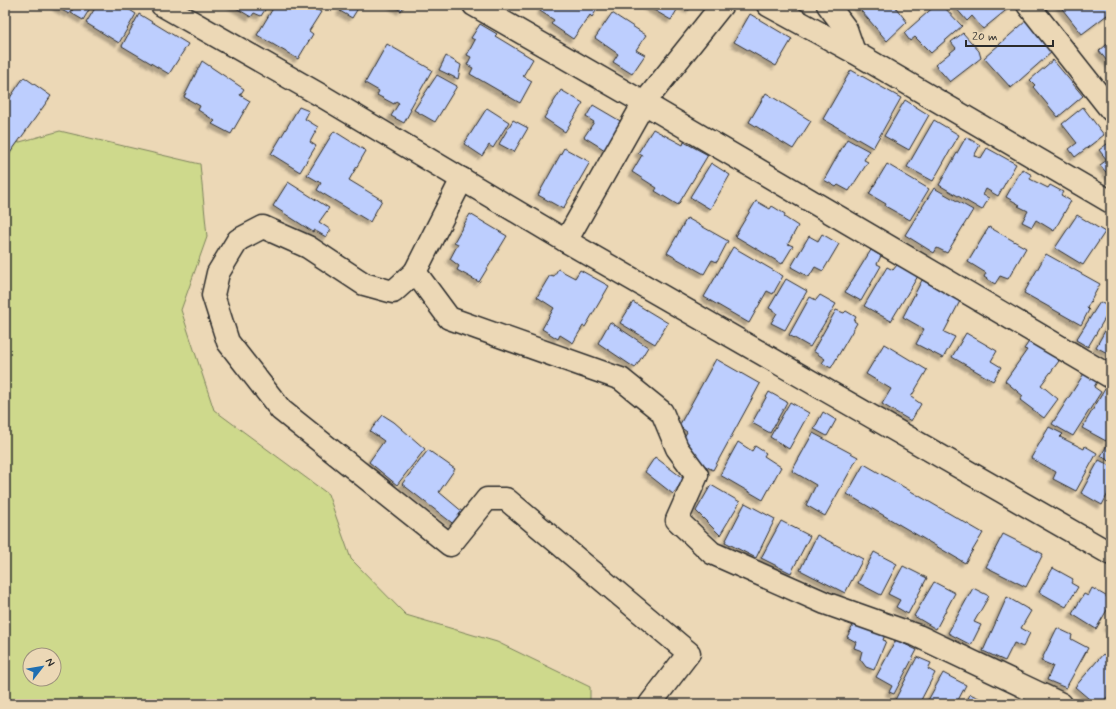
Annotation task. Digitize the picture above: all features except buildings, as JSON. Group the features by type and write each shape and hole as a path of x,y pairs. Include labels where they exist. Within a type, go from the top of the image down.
{"street":[{"path":"162,5 322,96 566,241 1111,554"},
{"path":"474,5 1111,377"},
{"path":"566,241 644,103 722,5"},
{"path":"768,5 854,52 1111,202"},
{"path":"828,5 846,29 854,52"},
{"path":"1028,5 1111,110"},
{"path":"462,179 415,272 393,292 364,284 308,247 263,227 238,240 218,273 213,295 228,342 281,410 450,545 487,499 506,499 689,653 650,704"},
{"path":"415,272 449,318 620,379 662,412 677,448 697,475 677,520 712,554 825,603 918,636 1061,704"}],"green space":[{"path":"60,131 200,164 207,237 181,310 214,410 328,494 351,559 406,615 497,642 590,687 590,704 5,704 5,146"}]}
